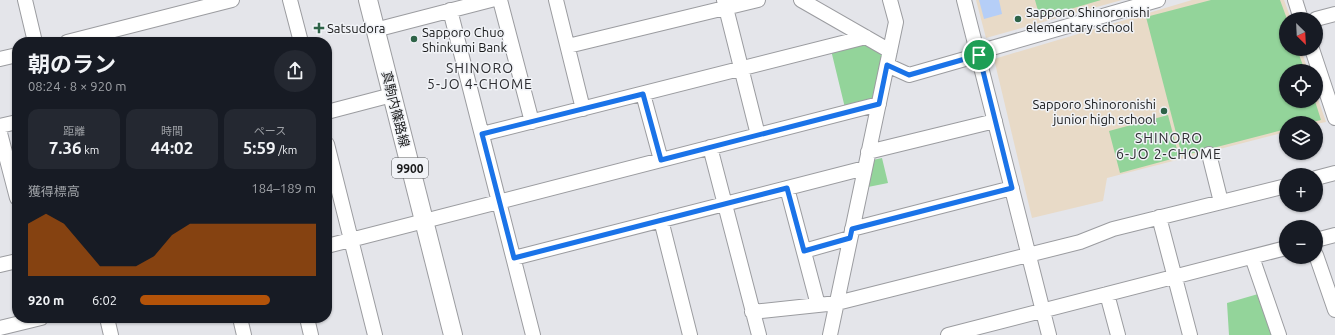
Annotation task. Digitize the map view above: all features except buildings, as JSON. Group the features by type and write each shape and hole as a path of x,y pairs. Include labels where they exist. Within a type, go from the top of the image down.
{"main road":[{"name":"真駒内篠路線","path":"368,0 453,335"}],"street":[{"path":"25,0 34,37"},
{"path":"290,0 300,37"},
{"path":"375,30 491,0"},
{"path":"500,0 532,122"},
{"path":"556,0 583,109"},
{"path":"568,46 725,4 758,0"},
{"path":"801,0 890,51"},
{"path":"830,335 896,22 890,0"},
{"path":"964,0 1049,335"},
{"path":"887,65 909,75 1158,0"},
{"path":"1295,0 1299,12"},
{"path":"86,37 224,1"},
{"path":"725,4 758,135"},
{"path":"450,10 534,335"},
{"path":"1323,17 1335,14"},
{"path":"482,134 866,37"},
{"path":"0,59 12,56"},
{"path":"1315,56 1331,91 1335,118"},
{"path":"643,94 661,160"},
{"path":"332,111 392,95"},
{"path":"332,245 879,104"},
{"path":"868,152 995,121"},
{"path":"0,126 12,123"},
{"path":"0,133 12,179"},
{"path":"710,147 759,335"},
{"path":"1209,154 1221,202"},
{"path":"514,258 865,168"},
{"path":"1323,176 1335,173"},
{"path":"332,182 352,239 375,335"},
{"path":"787,188 818,305"},
{"path":"804,251 851,234 1012,188"},
{"path":"752,312 837,303 1080,242 1113,229 1279,188"},
{"path":"1159,217 1190,335"},
{"path":"661,220 690,335"},
{"path":"1323,238 1335,235"},
{"path":"948,335 976,332 1043,311 1279,250"},
{"path":"1252,257 1279,335"},
{"path":"0,265 12,262"},
{"path":"1319,264 1335,310"},
{"path":"1107,294 1118,335"},
{"path":"0,328 20,323"},
{"path":"108,323 111,335"},
{"path":"241,323 244,335"},
{"path":"308,323 311,335"}],"shaded area":[{"name":"Sapporo Shinoronishi elementary school","path":"976,0 1122,0 986,38"},
{"name":"Sapporo Shinoronishi junior high school","path":"1192,0 1284,0 1288,12 1279,12 1279,56 1303,56 1306,64 1279,64 1279,108 1321,108 1326,122 1323,123 1323,116 1279,116 1279,134 1107,178 1103,201 1032,218 994,59"}],"green space":[{"path":"1035,0 1101,0 1040,18"},
{"path":"1211,0 1280,0 1284,12 1279,12 1279,56 1300,56 1302,64 1279,64 1279,108 1317,108 1320,116 1279,116 1279,131 1182,156 1146,17"},
{"path":"866,37 890,51 879,104 846,112 830,46"},
{"path":"1168,115 1179,157 1120,173 1109,131"},
{"path":"882,158 888,183 868,187 873,160"},
{"path":"1265,292 1279,335 1229,335 1227,303"}],"water":[{"path":"979,0 999,0 1002,14 984,19"}],"place":[{"name":"Sapporo Shinoronishi elementary school","path":"1018,19"},
{"name":"Satsudora","path":"319,28"},
{"name":"Sapporo Chuo Shinkumi Bank","path":"414,39"},
{"name":"Sapporo Shinoronishi junior high school","path":"1164,111"}],"district":[{"name":"SHINORO 5-JO 4-CHOME","path":"480,76"},
{"name":"SHINORO 6-JO 2-CHOME","path":"1169,146"}],"route":[{"path":"979,55 1012,188 852,229 850,238 804,251 787,188 514,258 482,134 643,94 661,160 879,104 887,65 909,75 979,55"}]}
